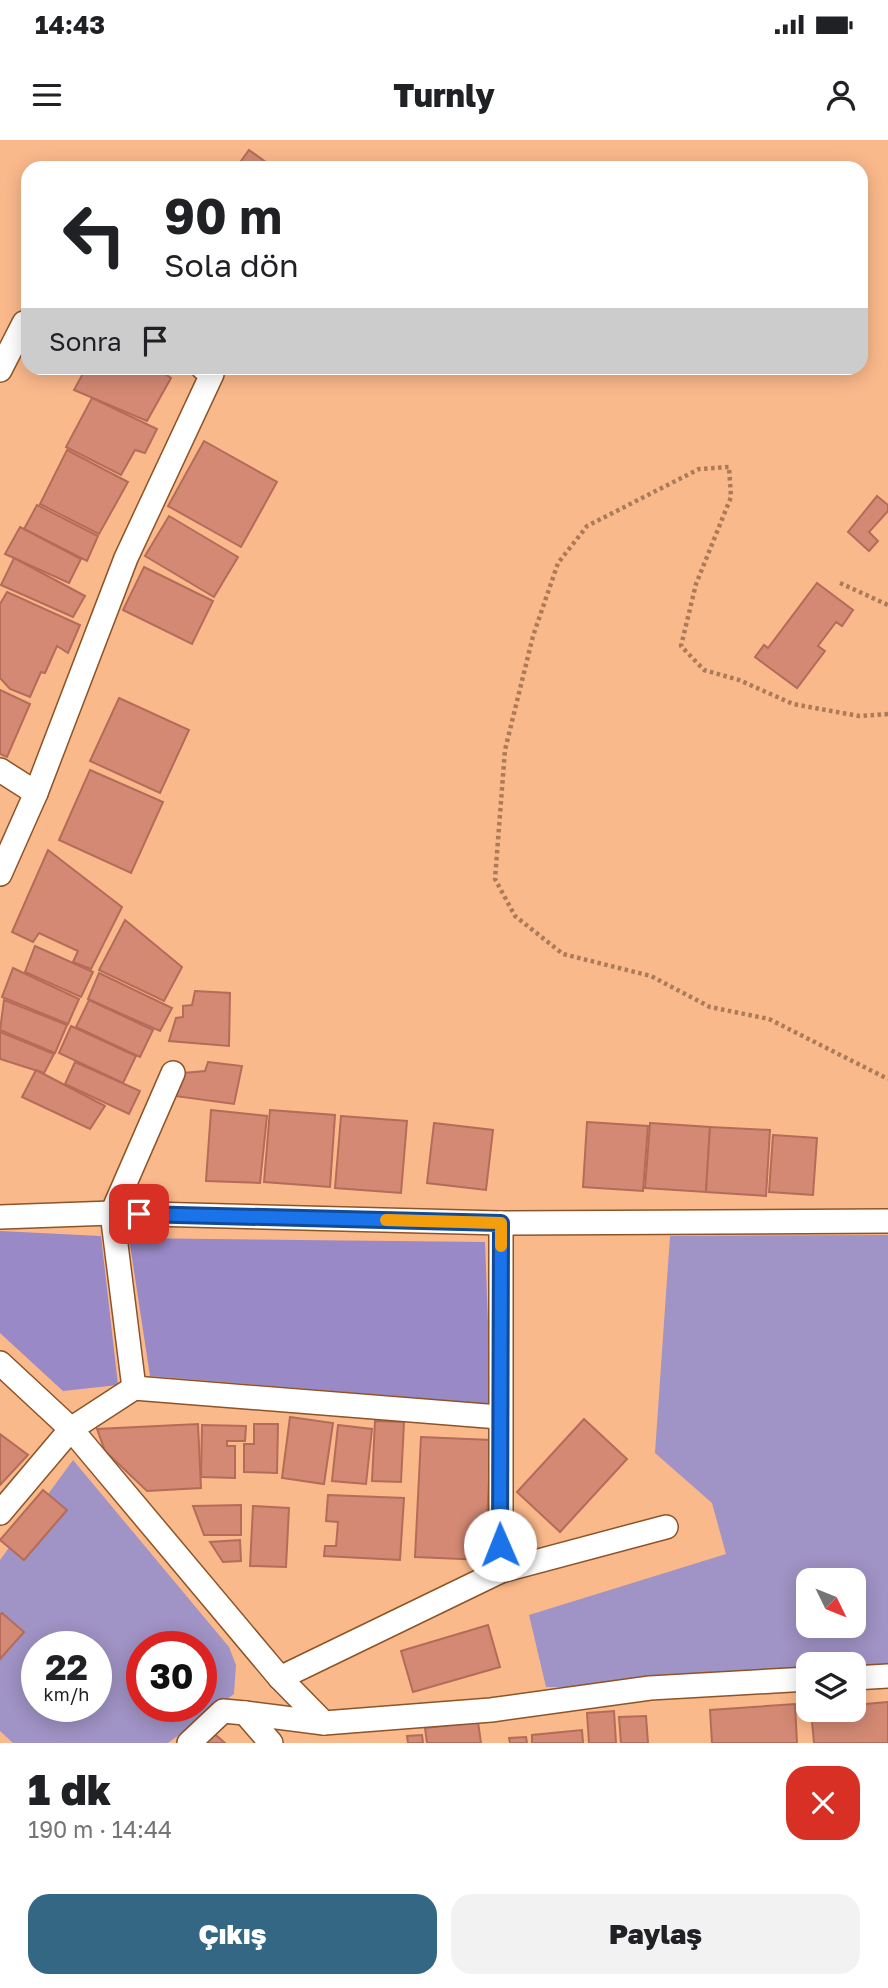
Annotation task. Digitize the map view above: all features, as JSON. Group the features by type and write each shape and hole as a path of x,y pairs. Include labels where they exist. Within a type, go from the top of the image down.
{"street":[{"path":"0,370 21,329"},
{"path":"0,874 36,793 126,558 212,375"},
{"path":"0,770 36,793"},
{"path":"134,1388 112,1213 173,1073"},
{"path":"0,1217 112,1213 501,1223 888,1221"},
{"path":"501,1223 501,1571"},
{"path":"0,1363 71,1429 280,1678 324,1723"},
{"path":"0,1513 71,1429 134,1388 499,1417"},
{"path":"280,1678 501,1571 666,1527"},
{"path":"866,1677 888,1676"},
{"path":"190,1743 223,1712 324,1723 491,1710 650,1688 796,1680"},
{"path":"245,1713 271,1743"}],"path":[{"path":"888,713 859,716 793,704 739,680 704,670 681,646 696,584 732,497 729,467 699,469 587,526 558,563 533,636 505,750 495,879 515,916 562,954 651,976 710,1007 769,1019 888,1079"},
{"path":"840,583 888,605"}],"shaded area":[{"path":"0,1231 101,1236 118,1385 63,1391 0,1333"},
{"path":"888,1235 888,1669 866,1671 866,1652 796,1652 796,1677 650,1688 546,1687 529,1615 726,1554 712,1503 655,1453 670,1236"},
{"path":"129,1238 485,1242 491,1404 150,1376"},
{"path":"73,1460 216,1631 126,1631 126,1722 196,1722 168,1743 13,1743 0,1731 0,1560"},
{"path":"217,1633 229,1647 236,1665 234,1694 217,1707"}],"building":[{"path":"249,150 264,161 241,161"},
{"path":"82,375 167,375 171,378 147,421 74,390"},
{"path":"92,398 157,429 145,453 135,450 121,475 66,447"},
{"path":"204,441 277,482 241,547 168,506"},
{"path":"67,450 128,482 99,534 40,504"},
{"path":"877,496 888,505 888,511 869,532 878,541 869,551 848,532"},
{"path":"37,505 98,536 87,561 24,529"},
{"path":"169,516 238,557 214,597 145,556"},
{"path":"20,527 81,559 69,583 5,554"},
{"path":"14,558 85,596 73,617 1,585"},
{"path":"144,567 213,601 192,644 123,610"},
{"path":"817,583 853,610 842,626 836,622 818,646 825,651 797,688 755,657 764,645 768,648"},
{"path":"7,592 80,625 68,653 57,646 30,697 10,689 0,678 0,604"},
{"path":"0,690 30,704 7,757 0,754"},
{"path":"119,698 189,730 160,793 90,761"},
{"path":"90,770 163,802 131,873 59,840"},
{"path":"48,850 122,907 91,969 73,962 78,951 39,933 33,942 12,932"},
{"path":"125,920 182,967 164,1001 99,970"},
{"path":"35,946 93,972 81,997 25,972"},
{"path":"13,968 79,999 68,1024 2,997"},
{"path":"99,973 172,1008 160,1031 88,999"},
{"path":"195,991 230,993 229,1046 169,1041 176,1018 183,1017 183,1006 192,1005"},
{"path":"4,1000 67,1025 55,1053 0,1030"},
{"path":"89,1000 153,1030 140,1057 76,1027"},
{"path":"71,1026 136,1056 123,1083 59,1053"},
{"path":"0,1032 54,1054 44,1073 0,1059"},
{"path":"75,1062 140,1091 129,1114 65,1084"},
{"path":"208,1062 242,1066 234,1104 175,1096 183,1073 205,1071"},
{"path":"36,1070 105,1106 90,1129 22,1097"},
{"path":"211,1110 267,1116 260,1183 206,1181"},
{"path":"270,1110 335,1115 330,1187 264,1182"},
{"path":"341,1116 407,1121 401,1193 335,1188"},
{"path":"587,1122 648,1126 643,1191 583,1187"},
{"path":"434,1123 493,1130 486,1190 427,1183"},
{"path":"650,1123 710,1127 706,1192 645,1188"},
{"path":"710,1127 770,1130 766,1196 706,1192"},
{"path":"773,1135 817,1138 813,1195 769,1192"},
{"path":"290,1417 333,1423 324,1484 282,1478"},
{"path":"584,1419 627,1459 560,1532 517,1492"},
{"path":"375,1421 404,1422 401,1482 372,1481"},
{"path":"198,1424 201,1488 147,1491 105,1451 97,1429"},
{"path":"254,1424 278,1424 277,1473 244,1472 244,1444 254,1444"},
{"path":"202,1425 246,1426 245,1441 227,1441 227,1446 235,1446 235,1478 201,1477"},
{"path":"338,1425 372,1429 366,1484 332,1481"},
{"path":"0,1434 28,1455 0,1485"},
{"path":"421,1437 491,1440 485,1560 415,1557"},
{"path":"43,1490 67,1510 24,1560 0,1540"},
{"path":"328,1495 404,1498 400,1560 324,1556 325,1546 336,1546 338,1522 326,1521"},
{"path":"241,1505 241,1535 204,1535 193,1506"},
{"path":"253,1506 289,1508 286,1567 250,1566"},
{"path":"240,1540 241,1561 223,1562 210,1542"},
{"path":"2,1613 23,1631 0,1659"},
{"path":"488,1625 500,1667 413,1692 401,1651"},
{"path":"888,1702 888,1743 814,1743 812,1722 866,1722 866,1704"},
{"path":"795,1704 797,1743 712,1743 710,1710"},
{"path":"614,1711 616,1743 589,1743 587,1713"},
{"path":"646,1716 648,1743 621,1743 619,1717"},
{"path":"478,1722 481,1743 427,1743 425,1728"},
{"path":"210,1730 225,1743 198,1743"},
{"path":"582,1730 583,1743 532,1743 532,1735"},
{"path":"422,1735 423,1743 408,1743 407,1736"},
{"path":"526,1737 527,1743 510,1743 509,1738"}],"slow traffic":[{"path":"386,1220 501,1223 501,1246"}],"route":[{"path":"139,1214 501,1223 500,1545"}]}
